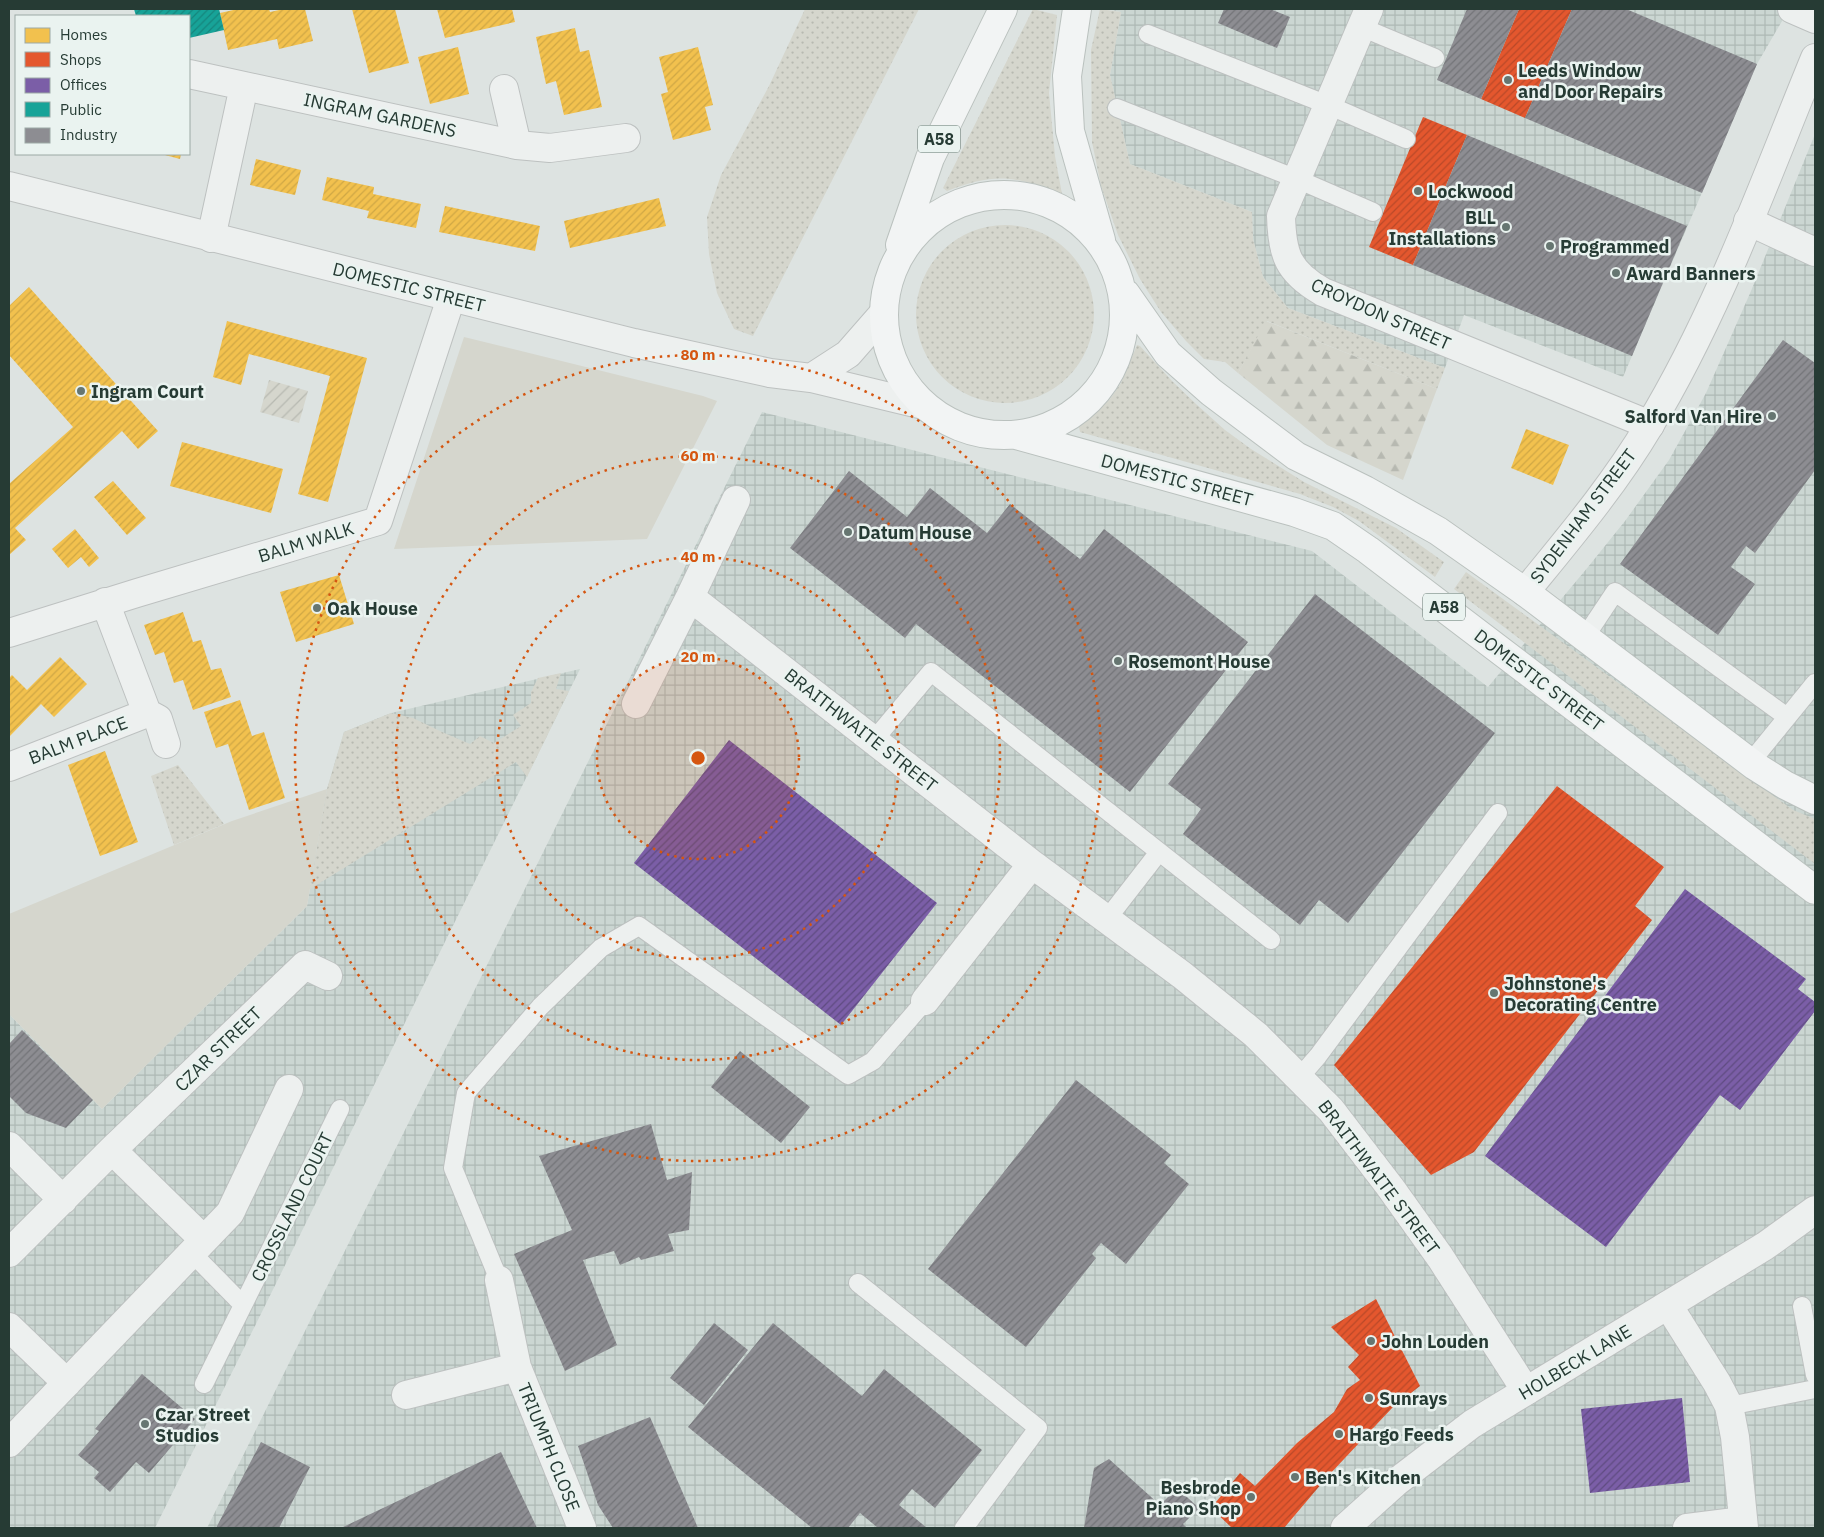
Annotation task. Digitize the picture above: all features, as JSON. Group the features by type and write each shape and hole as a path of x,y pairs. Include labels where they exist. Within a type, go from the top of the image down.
{"main road":[{"name":"A58","path":"890,275 907,242 934,217 966,200 1003,194 1039,198 1072,214 1101,242 1120,277 1126,294 1120,351 1105,383 1081,409 1051,427 1016,435 982,434 966,429 950,423 922,404 901,378 888,348 883,314 890,275 930,158 1003,9"},
{"path":"1077,9 1067,76 1070,131 1101,242"},
{"path":"1126,294 1168,354 1211,392 1296,456 1365,490 1438,531 1526,592 1750,763 1815,800"},
{"name":"DOMESTIC STREET","path":"1016,435 1294,512 1332,526 1368,550 1815,890"}],"street":[{"path":"1792,9 1815,19"},
{"name":"CROYDON STREET","path":"1365,18 1281,216 1282,242 1290,264 1306,282 1323,292 1650,425"},
{"name":"SYDENHAM STREET","path":"1526,592 1612,484 1650,425 1702,328 1748,222 1815,58"},
{"name":"INGRAM GARDENS","path":"190,74 517,144 550,148 626,138"},
{"path":"211,238 244,86"},
{"path":"504,89 517,144"},
{"name":"DOMESTIC STREET","path":"9,186 451,298 720,363 770,374 811,378 922,404"},
{"path":"1748,222 1815,252"},
{"name":"BALM WALK","path":"9,633 105,602 378,521 451,298"},
{"path":"811,378 848,354 883,314"},
{"path":"636,704 736,500"},
{"name":"BRAITHWAITE STREET","path":"690,597 1032,864 1182,975 1256,1035 1331,1110 1390,1187 1440,1257 1526,1392"},
{"name":"BALM PLACE","path":"105,602 147,713 158,720 166,744"},
{"name":"BALM PLACE","path":"9,767 147,713"},
{"path":"925,1001 1032,864"},
{"name":"CZAR STREET","path":"9,1253 112,1150 305,965 328,976"},
{"path":"9,1443 230,1213 289,1089"},
{"path":"9,1146 63,1200"},
{"path":"112,1150 198,1246"},
{"name":"HOLBECK LANE","path":"1345,1528 1395,1483 1472,1424 1765,1246 1815,1210"},
{"name":"TRIUMPH CLOSE","path":"499,1280 516,1367 582,1528"},
{"path":"1668,1305 1717,1383 1729,1406 1735,1437 1743,1524 1687,1528"},
{"path":"9,1327 67,1383"},
{"name":"TRIUMPH CLOSE","path":"406,1395 516,1367"}],"lane":[{"path":"1365,18 1435,58"},
{"path":"1148,34 1328,105 1406,139"},
{"path":"1118,108 1373,212"},
{"path":"1585,637 1615,592 1787,717"},
{"path":"874,740 932,672 1271,940"},
{"path":"1750,763 1815,683"},
{"path":"1299,1078 1318,1056 1498,813"},
{"path":"1107,919 1159,852"},
{"path":"499,1280 453,1168 466,1093 540,1008 602,948 639,926 848,1075 873,1061 925,1001"},
{"name":"CROSSLAND COURT","path":"204,1384 340,1109"},
{"name":"CROSSLAND COURT","path":"198,1246 243,1305"},
{"path":"858,1283 1038,1428 964,1528"},
{"path":"1802,1306 1815,1375"},
{"path":"1729,1406 1815,1389"}],"shaded area":[{"path":"1107,9 1789,9 1757,64 1623,377 1464,315 1445,368 1288,308 1263,277 1253,239 1252,212 1130,164 1110,75 1121,12"},
{"path":"1815,134 1815,1528 207,1528 762,412 1312,551 1488,687 1625,521 1669,460 1706,393 1751,291"},
{"path":"580,669 155,1528 9,1528 9,1014 102,1109 307,906 327,789 344,732 391,713"}],"green space":[{"path":"805,9 919,9 753,336 734,329 717,293 709,254 707,217 721,175 769,86"},
{"path":"1033,9 1057,15 1049,93 1055,156 1062,194 1031,183 1005,179 979,181 947,191 943,188"},
{"path":"1100,9 1121,12 1110,75 1130,164 1252,212 1253,239 1263,277 1288,308 1445,368 1437,389 1267,321 1238,373 1225,362 1204,359 1186,341 1161,312 1140,279 1118,235 1101,186 1092,142 1091,50"},
{"path":"1005,225 1039,232 1054,240 1068,251 1079,265 1087,280 1094,314 1087,348 1079,363 1068,377 1054,388 1039,396 1005,403 971,396 956,388 942,377 931,363 923,348 916,314 923,280 931,265 942,251 956,240 971,232"},
{"path":"1266,321 1437,389 1403,480 1327,445 1238,373"},
{"path":"464,337 717,401 647,539 394,549"},
{"path":"1137,345 1196,404 1225,430 1251,449 1304,482 1396,528 1444,562 1435,577 1359,521 1333,507 1300,494 1080,432 1079,427 1110,399 1121,383"},
{"path":"269,380 308,391 299,423 260,412"},
{"path":"1466,572 1793,810 1815,819 1815,864 1454,589"},
{"path":"561,673 556,689 569,691 527,777 516,762 310,889 327,789 344,732 391,713 413,718 470,744 480,736 494,743 521,726 513,715 531,703 531,692 538,678"},
{"path":"178,765 224,824 174,845 151,776"},
{"path":"327,789 307,906 102,1109 9,1014 9,914 232,821"}],"building: Homes":[{"path":"238,9 269,9 270,12 284,9 305,9 313,41 279,49 277,39 228,50 220,13"},
{"path":"352,9 395,9 409,63 369,73"},
{"path":"437,9 512,9 515,22 445,38"},
{"path":"575,28 580,52 589,50 602,107 564,115 556,81 546,84 536,37"},
{"path":"458,47 469,94 430,104 418,57"},
{"path":"698,47 713,105 705,107 711,130 673,140 661,94 668,92 659,57"},
{"path":"165,155 181,155 180,159"},
{"path":"256,159 301,170 295,195 250,185"},
{"path":"327,177 374,187 373,194 421,204 416,228 367,218 369,211 322,200"},
{"path":"659,198 666,226 570,248 564,221"},
{"path":"445,206 540,226 535,251 439,232"},
{"name":"Ingram Court","path":"29,287 158,431 138,449 122,431 15,528 26,540 9,555 9,484 73,427 9,355 9,306"},
{"path":"227,321 367,358 328,502 298,494 330,376 249,354 241,385 213,377"},
{"path":"1526,429 1569,445 1553,485 1511,468"},
{"path":"182,442 283,469 271,513 170,486"},
{"path":"113,481 146,518 127,535 94,497"},
{"path":"75,529 99,558 89,567 81,557 68,568 52,549"},
{"name":"Oak House","path":"339,575 354,624 296,642 280,592"},
{"path":"183,612 193,642 201,640 211,670 221,668 231,697 193,710 183,680 174,683 164,652 155,655 144,625"},
{"path":"60,657 87,684 54,717 41,704 9,737 9,678 12,675 27,690"},
{"path":"240,700 252,736 264,732 285,798 249,810 228,744 216,748 204,712"},
{"path":"105,751 138,842 100,856 68,765"}],"building: Shops":[{"path":"1519,9 1572,9 1525,118 1481,99"},
{"name":"Lockwood","path":"1423,117 1467,135 1413,265 1369,247"},
{"name":"Johnstone's Decorating Centre","path":"1557,786 1664,867 1635,906 1652,920 1474,1152 1431,1175 1334,1065"},
{"path":"1376,1299 1420,1386 1393,1407 1328,1476 1284,1528 1232,1528 1211,1508 1240,1473 1255,1486 1297,1443 1334,1412 1347,1389 1360,1380 1348,1367 1359,1355 1331,1327"}],"building: Offices":[{"path":"729,740 937,903 841,1025 634,863"},
{"path":"1685,889 1806,979 1798,989 1815,1002 1815,1011 1740,1110 1720,1095 1606,1247 1485,1156"},
{"path":"1682,1398 1690,1482 1590,1493 1581,1409"}],"building: Public":[{"path":"134,9 219,9 224,30 190,38 190,15 136,15"}],"building: Industry":[{"path":"1224,9 1270,9 1290,17 1277,48 1218,23"},
{"path":"1467,9 1519,9 1481,99 1437,80"},
{"path":"1572,9 1626,9 1757,64 1702,193 1525,118"},
{"path":"1467,135 1687,226 1632,356 1413,265"},
{"name":"Salford Van Hire","path":"1783,340 1815,363 1815,470 1755,553 1746,546 1731,567 1755,584 1718,635 1620,564"},
{"path":"849,471 907,517 930,488 987,533 1010,504 1080,559 1104,529 1248,642 1130,792 916,624 905,638 790,548"},
{"path":"1315,594 1495,733 1348,923 1319,900 1300,925 1183,834 1201,809 1168,784"},
{"path":"22,1030 93,1100 66,1128 26,1113 9,1096 9,1044"},
{"path":"740,1051 810,1107 781,1143 711,1087"},
{"path":"1076,1080 1171,1155 1164,1163 1189,1184 1126,1264 1101,1243 1092,1254 1096,1258 1026,1347 928,1269"},
{"path":"651,1124 667,1180 692,1172 689,1230 668,1234 674,1251 641,1260 639,1257 620,1265 614,1251 583,1260 617,1345 565,1371 514,1254 572,1230 539,1156"},
{"path":"714,1323 748,1350 704,1405 670,1378"},
{"path":"773,1323 862,1396 884,1369 982,1450 935,1508 912,1489 899,1505 927,1528 878,1528 860,1513 848,1528 812,1528 688,1427"},
{"name":"Czar Street Studios","path":"142,1374 195,1419 149,1473 136,1462 110,1492 94,1478 99,1472 78,1455 99,1431 95,1429"},
{"path":"650,1417 698,1528 613,1528 598,1505 578,1446"},
{"path":"261,1442 310,1467 279,1528 216,1528"},
{"path":"501,1452 537,1528 341,1528"},
{"path":"1109,1459 1160,1505 1177,1488 1199,1508 1183,1524 1187,1528 1084,1528 1094,1468"}],"place":[{"name":"Leeds Window and Door Repairs","path":"1508,80"},
{"name":"Lockwood","path":"1418,191"},
{"name":"BLL Installations","path":"1506,227"},
{"name":"Programmed","path":"1550,246"},
{"name":"Award Banners","path":"1616,273"},
{"name":"Ingram Court","path":"81,391"},
{"name":"Salford Van Hire","path":"1772,416"},
{"name":"Datum House","path":"848,532"},
{"name":"Oak House","path":"317,608"},
{"name":"Rosemont House","path":"1118,661"},
{"name":"Johnstone's Decorating Centre","path":"1494,993"},
{"name":"John Louden","path":"1371,1341"},
{"name":"Sunrays","path":"1369,1398"},
{"name":"Czar Street Studios","path":"145,1424"},
{"name":"Hargo Feeds","path":"1339,1434"},
{"name":"Ben's Kitchen","path":"1295,1477"},
{"name":"Besbrode Piano Shop","path":"1251,1497"}]}
